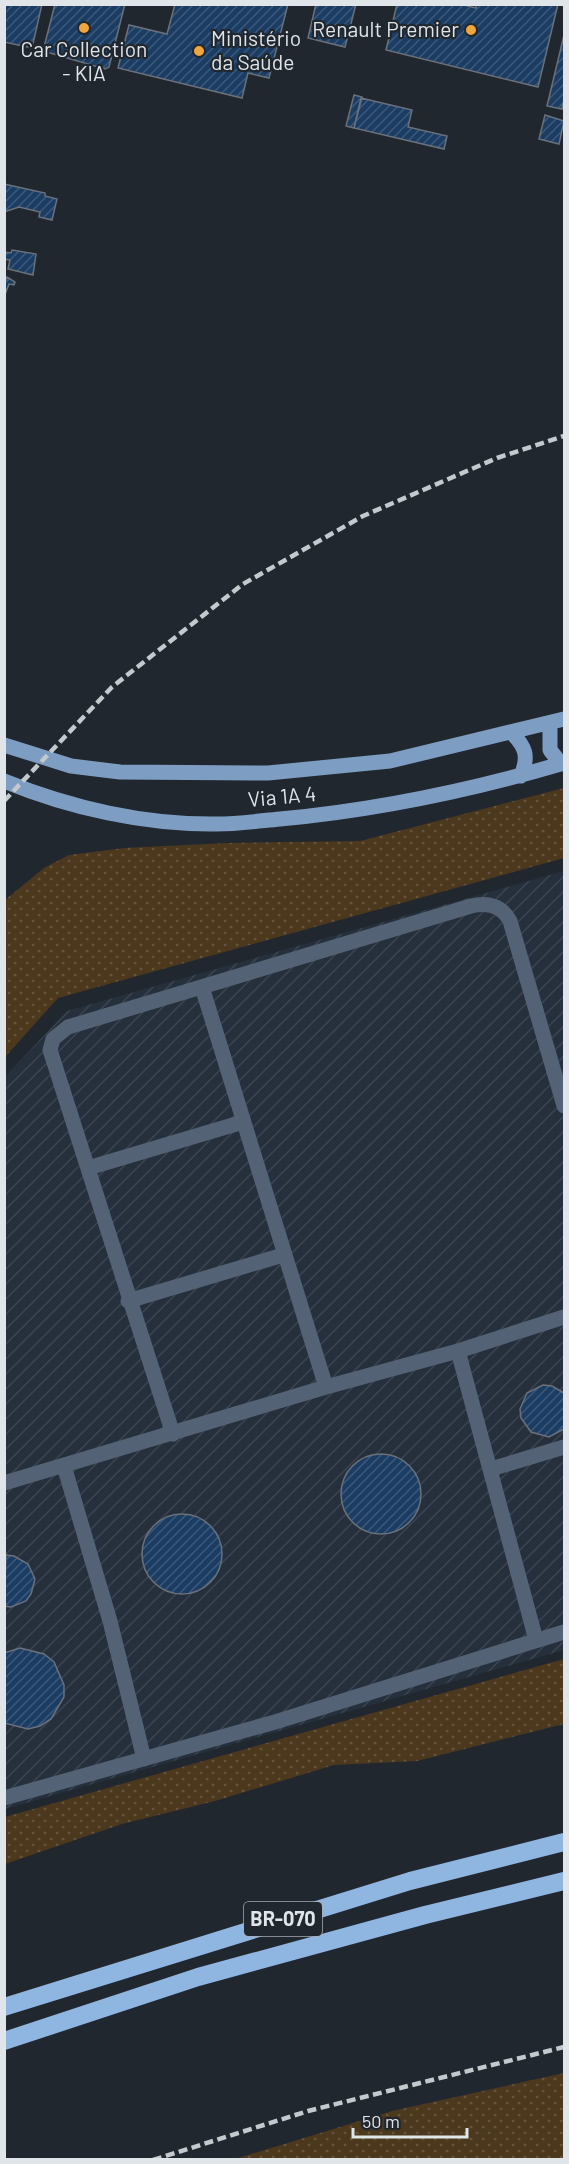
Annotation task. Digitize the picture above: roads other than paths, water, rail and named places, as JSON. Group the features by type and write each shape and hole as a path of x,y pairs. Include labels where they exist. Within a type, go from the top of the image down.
{"highway":[{"name":"BR-070","path":"4,2007 208,1941 410,1881 564,1842"},
{"name":"BR-070","path":"4,2041 198,1977 425,1915 564,1881"}],"main road":[{"name":"Via 1A 4","path":"4,745 71,766 120,772 268,773 390,760 557,721"},
{"path":"557,721 550,750 563,764"},
{"path":"511,732 526,749 526,764 521,776"},
{"name":"Via 1A 4","path":"4,781 36,794 110,813 217,824 329,814 521,776 563,764"}],"lane":[{"path":"173,1434 128,1301 50,1050 53,1039 68,1027 471,906 490,905 500,909 510,921 564,1106"},
{"path":"202,987 283,1255 326,1387"},
{"path":"88,1168 243,1122"},
{"path":"128,1301 283,1255"},
{"path":"4,1483 326,1387 458,1351 564,1317"},
{"path":"458,1351 536,1640"},
{"path":"491,1469 564,1447"},
{"path":"64,1466 110,1621 144,1759"},
{"path":"4,1798 274,1722 564,1632"}],"railway":[{"path":"4,801 112,687 243,584 363,516 497,458 564,436"},
{"path":"153,2160 308,2111 564,2047"}],"place":[{"name":"Car Collection - KIA","path":"84,28"},
{"name":"Renault Premier","path":"471,30"},
{"name":"Ministério da Saúde","path":"199,51"}]}
